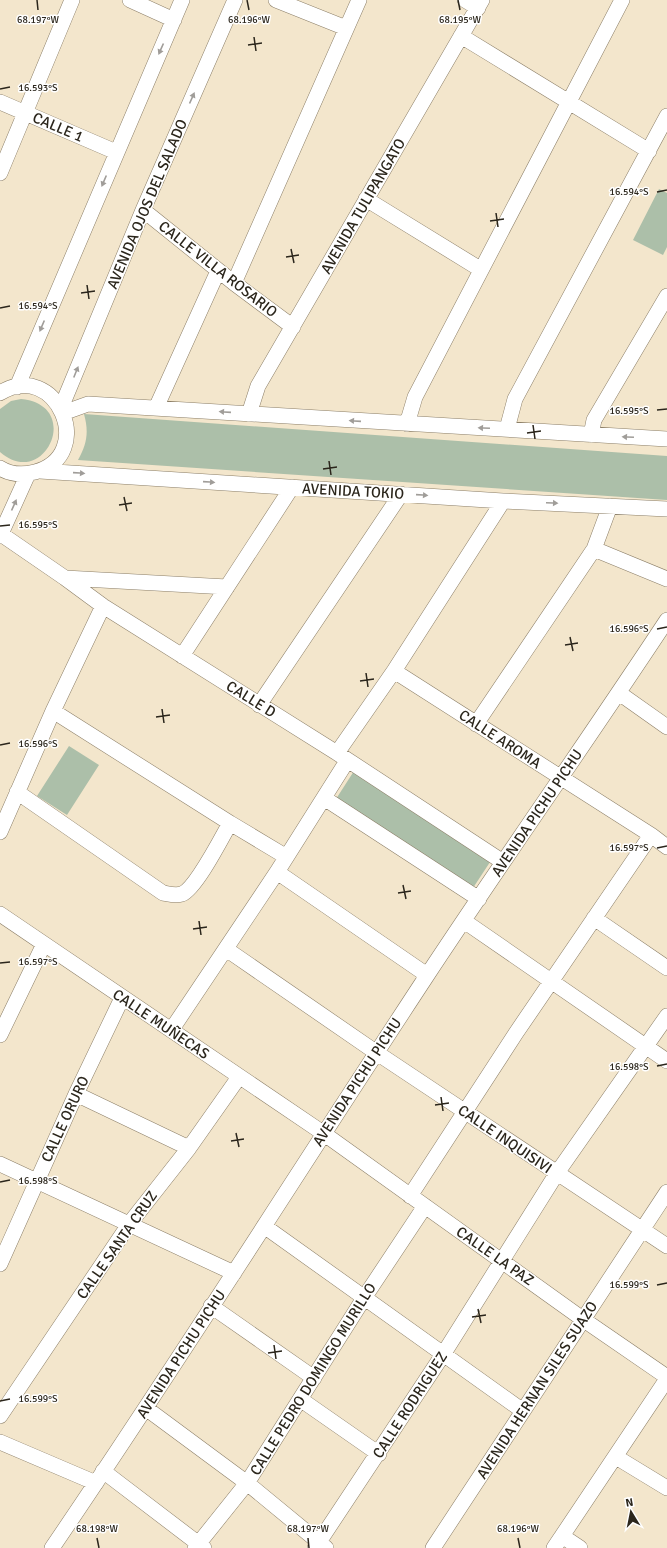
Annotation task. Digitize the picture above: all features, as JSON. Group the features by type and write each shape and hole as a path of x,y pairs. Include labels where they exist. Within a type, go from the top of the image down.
{"street":[{"path":"0,173 72,0"},
{"path":"130,0 174,20"},
{"path":"0,535 34,473 51,465 59,456 65,444 67,432 62,411 51,396 37,388 5,389 116,152 182,0"},
{"name":"AVENIDA OJOS DEL SALADO","path":"62,411 143,210 235,0"},
{"path":"276,0 346,28"},
{"path":"234,283 359,0"},
{"path":"464,0 480,4"},
{"path":"407,424 415,397 480,269 622,0"},
{"name":"AVENIDA TULIPANGATO","path":"249,414 258,386 480,4"},
{"path":"461,36 568,103 649,151"},
{"name":"CALLE 1","path":"0,102 116,152"},
{"path":"507,429 515,399 667,116"},
{"path":"366,199 480,269"},
{"name":"CALLE VILLA ROSARIO","path":"143,210 218,271 293,327"},
{"path":"156,408 218,271"},
{"path":"591,435 594,420 667,296"},
{"path":"62,411 88,404 667,439"},
{"name":"AVENIDA TOKIO","path":"0,468 16,474 34,473 292,487 503,501 667,509"},
{"path":"182,656 292,487"},
{"path":"259,705 401,494"},
{"path":"172,1030 277,872 324,798 342,757 394,671 503,501"},
{"path":"476,724 594,549 610,506"},
{"name":"CALLE D","path":"0,535 66,578 103,606 342,757 503,862"},
{"path":"594,549 667,579"},
{"path":"66,578 227,587"},
{"path":"0,832 53,711 103,606"},
{"name":"AVENIDA PICHU PICHU","path":"52,1548 147,1408 427,975 667,620"},
{"name":"CALLE AROMA","path":"394,671 667,846"},
{"path":"619,692 667,727"},
{"path":"53,711 230,824 286,856"},
{"path":"17,792 163,893 173,895 182,893 190,886 202,870 230,824"},
{"path":"324,798 479,899"},
{"path":"410,1196 551,981 651,835"},
{"path":"277,872 427,975"},
{"name":"CALLE MUÑECAS","path":"0,914 122,998 324,1133"},
{"path":"594,918 667,968"},
{"path":"464,921 646,1048 667,1061"},
{"path":"0,1035 44,944"},
{"name":"CALLE INQUISIVI","path":"226,949 377,1053 667,1246"},
{"name":"CALLE ORURO","path":"0,1264 76,1094 122,998"},
{"name":"CALLE RODRIGUEZ","path":"320,1546 503,1261 557,1173 667,1016"},
{"name":"CALLE SANTA CRUZ","path":"0,1416 130,1223 189,1148 239,1077"},
{"path":"76,1094 189,1148"},
{"name":"CALLE LA PAZ","path":"324,1133 410,1196 667,1378"},
{"path":"0,1164 38,1180 234,1273"},
{"name":"AVENIDA HERNAN SILES SUAZO","path":"433,1548 667,1192"},
{"name":"CALLE PEDRO DOMINGO MURILLO","path":"199,1547 247,1483 364,1298 425,1206"},
{"path":"264,1226 524,1411"},
{"path":"212,1306 314,1378"},
{"path":"580,1548 558,1542 616,1457 667,1378"},
{"path":"300,1399 379,1454"},
{"path":"147,1408 247,1483 320,1546"},
{"path":"0,1442 100,1477 199,1547"},
{"path":"616,1457 667,1488"}],"green space":[{"path":"659,189 667,193 667,247 663,255 633,240"},
{"path":"21,399 40,405 50,415 54,429 51,442 43,454 31,461 16,461 0,452 0,409 11,401"},
{"path":"84,414 667,456 667,500 78,460 85,443 87,432"},
{"path":"69,746 99,765 67,815 37,796"},
{"path":"354,771 492,859 473,888 336,799"}]}
